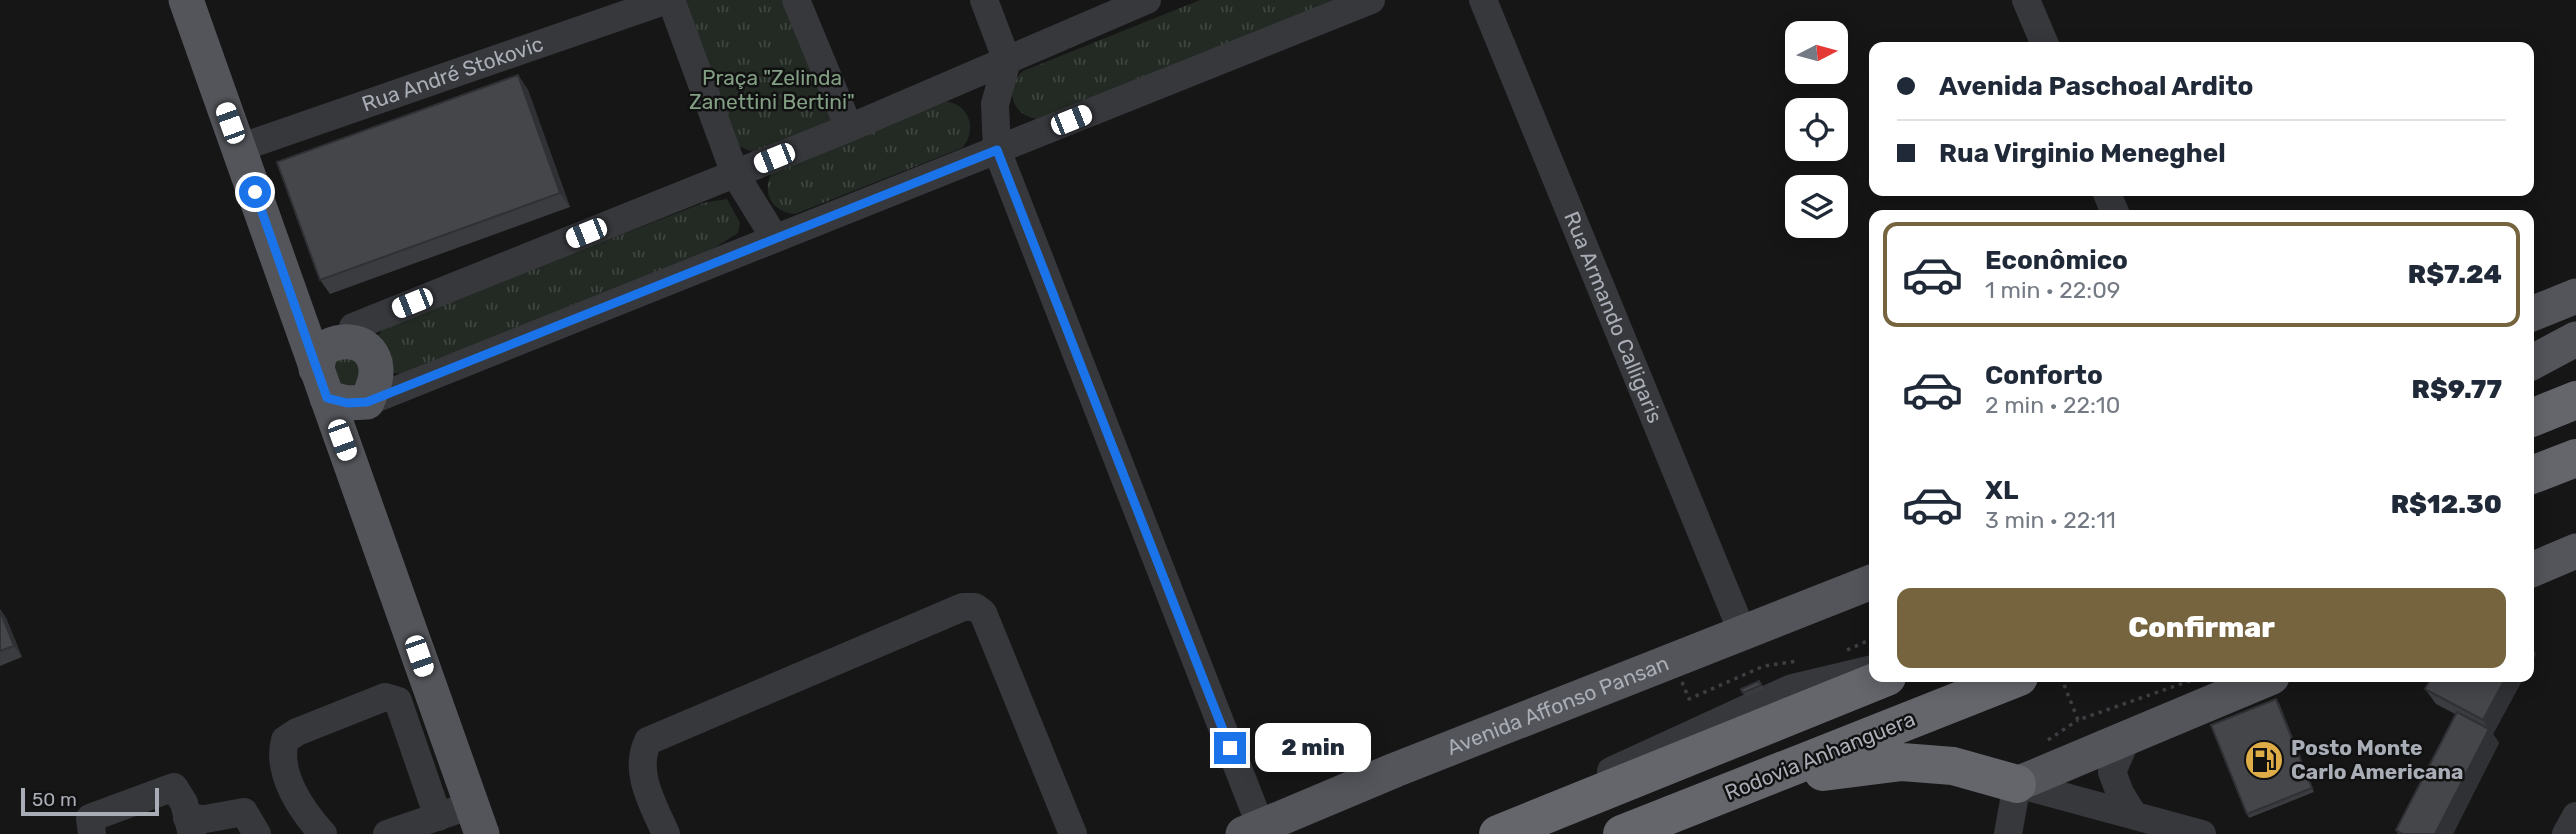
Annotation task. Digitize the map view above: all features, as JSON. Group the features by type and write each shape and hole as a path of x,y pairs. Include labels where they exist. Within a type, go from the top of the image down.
{"highway":[{"path":"2534,417 2576,400"},
{"path":"2534,474 2576,458"},
{"path":"1498,834 1875,682"},
{"name":"Rodovia Anhanguera","path":"1623,834 2005,682"},
{"path":"1623,834 1800,777 1865,764 1902,762 1953,766 2017,784"}],"main road":[{"path":"186,0 477,820"},
{"path":"278,258 291,269 317,313 351,334 367,349 376,368 359,422 368,482 366,508"},
{"path":"2534,313 2576,296"},
{"path":"2534,333 2576,321"},
{"path":"351,334 328,344 321,351 322,383 347,403 367,402"},
{"path":"2534,361 2576,339"},
{"path":"2534,378 2576,360"},
{"path":"2534,569 2576,551"},
{"name":"Avenida Affonso Pansan","path":"1252,830 1869,584"},
{"path":"2017,784 2260,682"}],"street":[{"name":"Rua André Stokovic","path":"239,148 669,0"},
{"path":"669,0 736,174 774,237"},
{"path":"796,0 849,128"},
{"path":"984,0 1007,61 995,104 997,150 1252,830"},
{"path":"351,334 849,128 1147,0"},
{"path":"367,402 1371,0"},
{"name":"Rua Armando Calligaris","path":"1483,0 1743,634"},
{"path":"2026,0 2044,42"},
{"path":"666,834 644,783 641,755 648,741 963,607 975,607 983,613 1073,834"},
{"path":"1543,816 1588,783 1749,706 1792,688 1869,669"},
{"path":"323,834 301,811 281,754 285,740 297,732 385,697 398,701 438,817"},
{"path":"2126,740 2112,772 2120,793 2133,814"},
{"path":"2007,834 2017,784 2202,834"},
{"path":"92,834 90,818 170,787 176,788 190,826 205,819 244,812 257,834"},
{"path":"2566,834 2576,816"},
{"path":"387,834 438,817 477,820"}],"path":[{"path":"1673,661 1689,699 1764,666 1800,661"},
{"path":"2063,682 2078,720"},
{"path":"2044,743 2078,720 2185,682"}],"green space":[{"name":"Praça \"Zelinda Zanettini Bertini\"","path":"683,0 789,0 832,121 755,153 739,146"},
{"path":"1200,0 1337,0 1039,119 1022,113 1013,101 1013,86 1023,71"},
{"path":"942,101 958,106 968,117 970,132 962,148 795,214 780,209 771,200 768,187 772,172"},
{"path":"727,199 740,223 738,233 714,248 402,374 393,373 375,340 385,326 703,203"},
{"path":"355,355 362,382 346,392 327,363"}],"building":[{"path":"518,75 560,193 320,280 277,162"},
{"path":"0,611 14,646 0,651"},
{"path":"1759,681 1761,685 1743,693 1741,689"},
{"path":"2429,682 2503,682 2483,720 2425,689"},
{"name":"Posto Monte Carlo Americana","path":"2276,699 2312,788 2247,814 2211,725"},
{"path":"2457,712 2489,729 2435,834 2403,834 2396,830"}],"place":[{"name":"Posto Monte Carlo Americana","path":"2264,760"}],"route":[{"path":"255,192 327,398 336,402 367,402 997,150 1230,748"}]}
